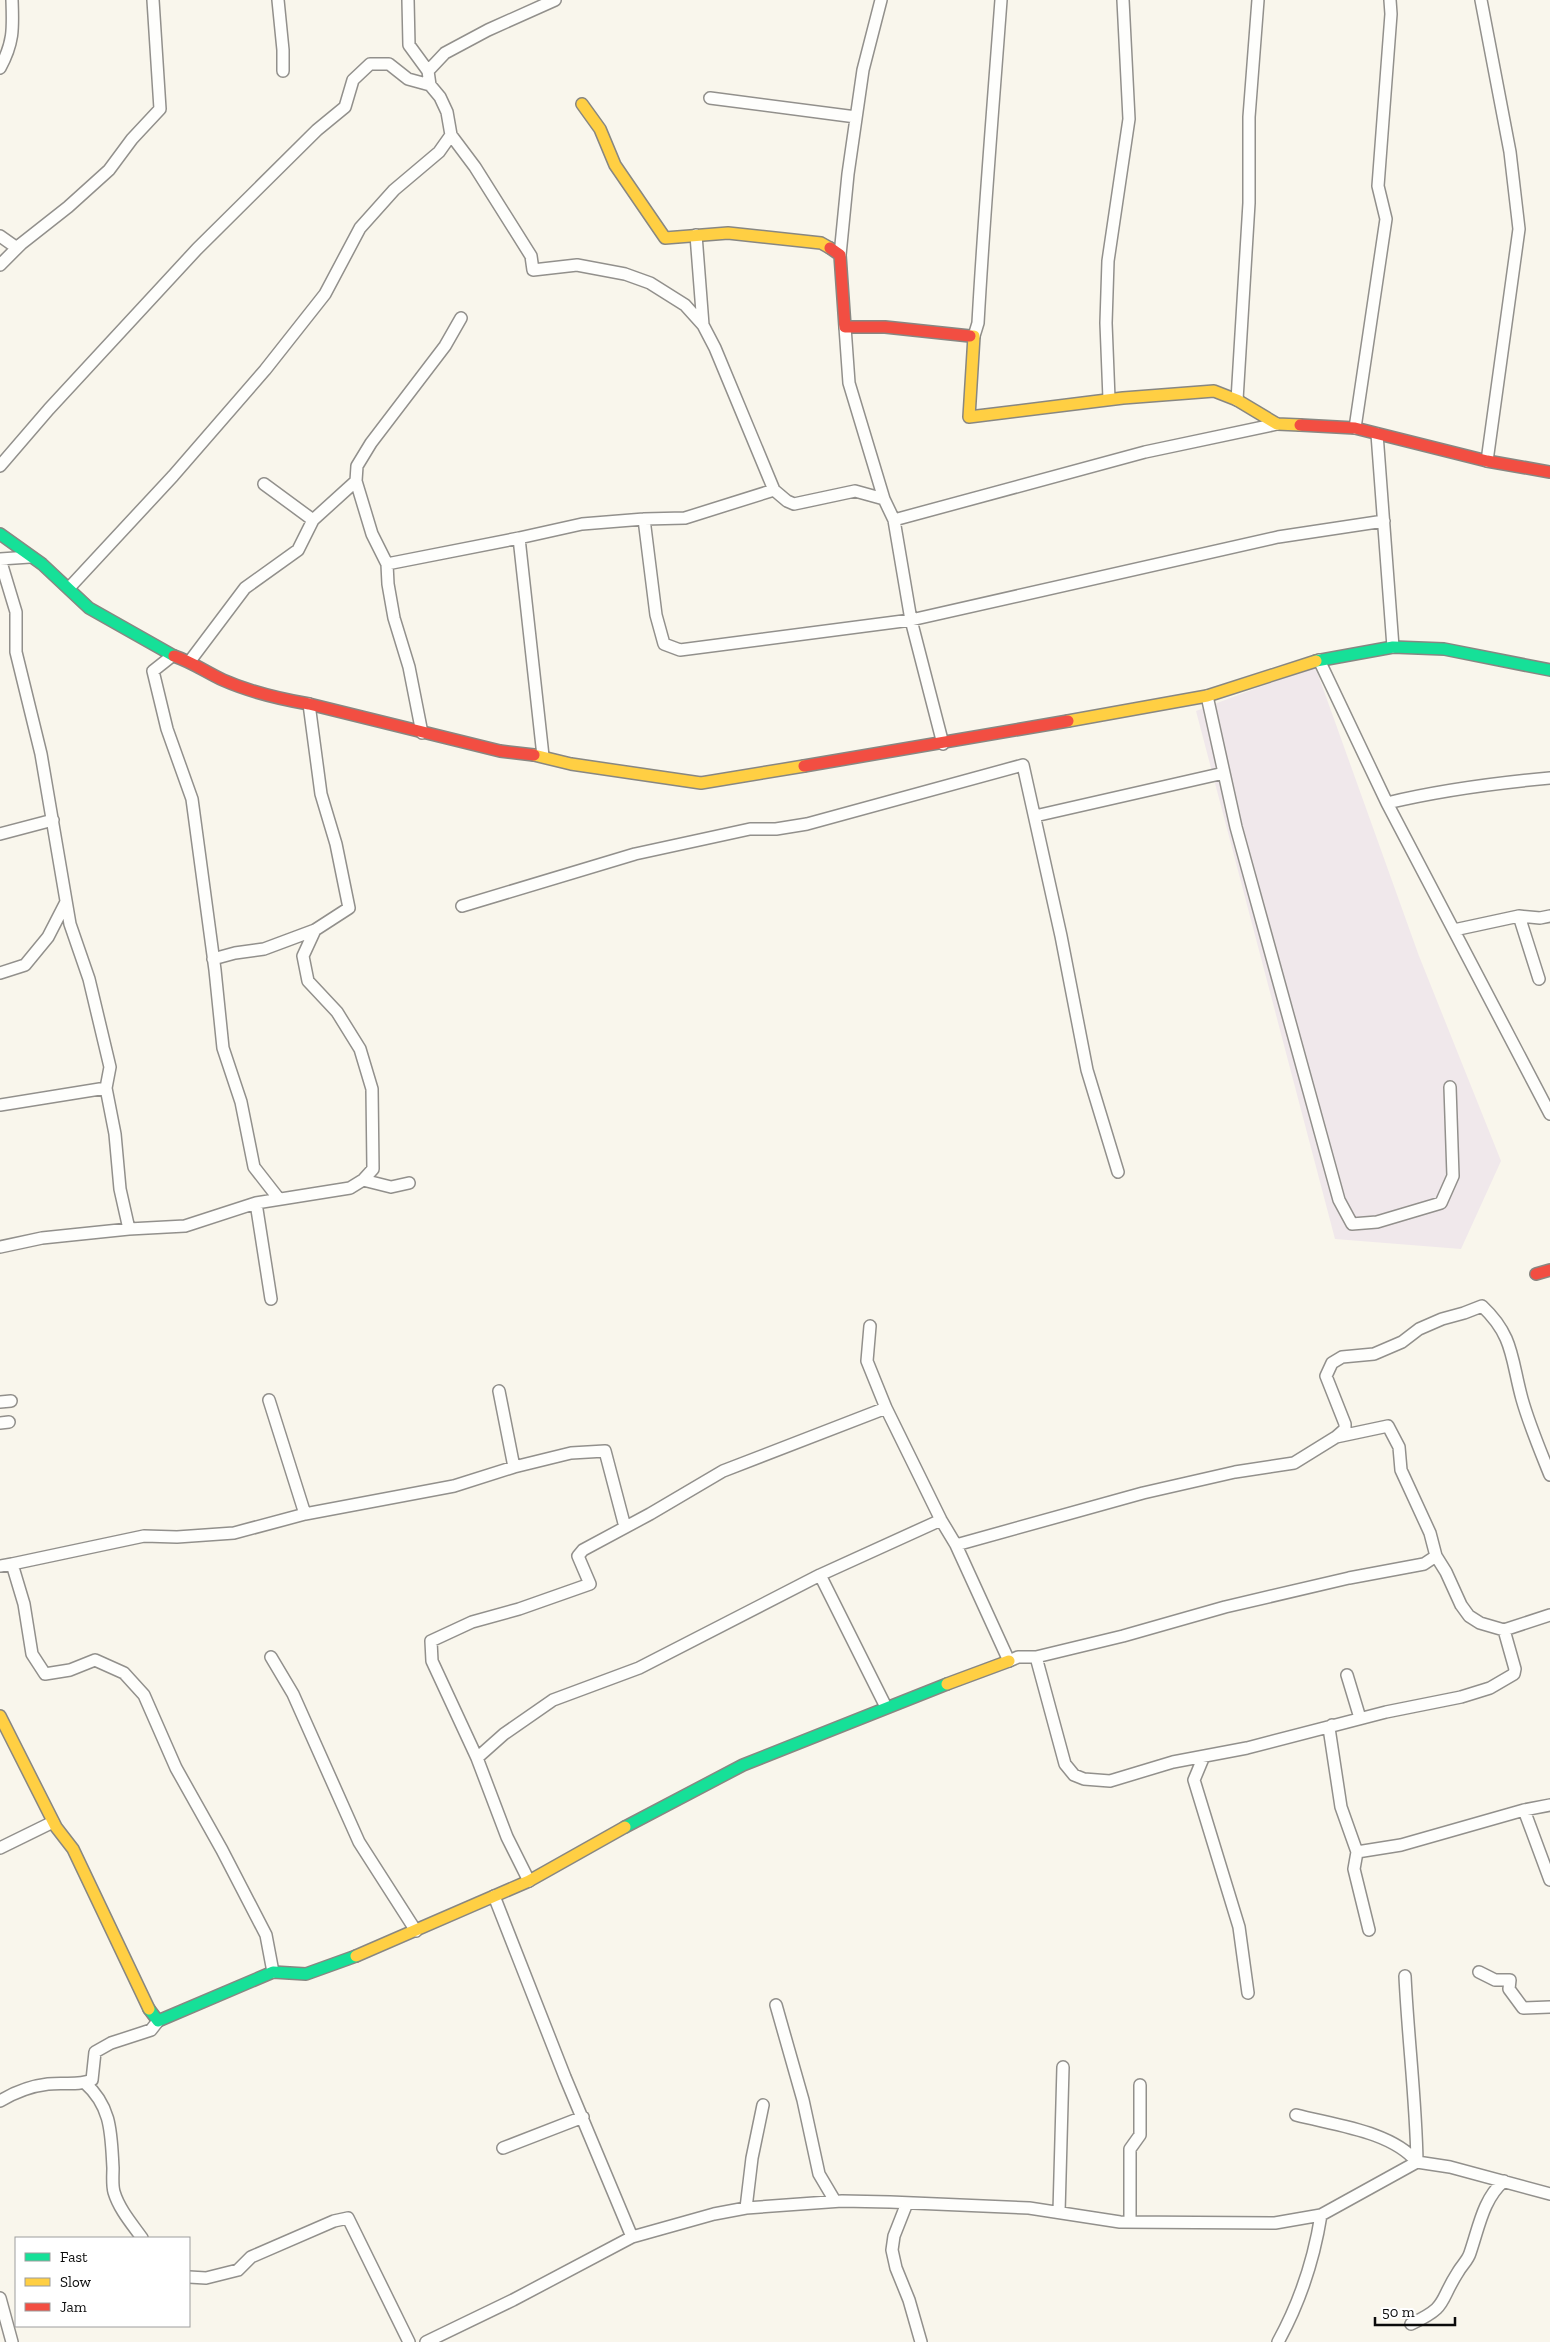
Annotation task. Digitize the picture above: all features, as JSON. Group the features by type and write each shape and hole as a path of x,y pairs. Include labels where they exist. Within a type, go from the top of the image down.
{"street":[{"path":"0,68 13,34 12,0"},
{"path":"0,265 16,248 109,170 132,138 160,109 153,0"},
{"path":"278,0 283,71"},
{"path":"408,0 409,45 428,71 430,85 440,97 447,112 451,135 475,167 530,256 533,270 576,265 625,274 650,283 685,305 703,325 738,399 774,490 787,501 794,504 855,491 884,499"},
{"path":"428,71 446,53 488,30 555,0"},
{"path":"881,0 863,70 848,174 840,255 849,383 884,499 894,520 911,620 944,744"},
{"path":"1001,0 990,157 983,220 978,323 974,336 969,417 1109,399 1214,391 1237,400 1277,424"},
{"path":"1109,399 1106,323 1108,261 1129,119 1123,0"},
{"path":"1237,400 1248,203 1249,117 1258,0"},
{"path":"1356,428 1386,219 1378,186 1390,0"},
{"path":"1481,0 1510,152 1518,229 1487,461"},
{"path":"0,466 49,409 197,249 317,130 345,107 353,80 370,64 389,64 408,79 430,85"},
{"path":"710,98 856,117"},
{"path":"582,104 600,129 615,165 666,238 728,233 821,243 842,239"},
{"path":"69,588 173,476 265,370 325,294 360,228 394,190 439,152 451,135"},
{"path":"696,235 703,325"},
{"path":"0,236 16,248"},
{"path":"821,243 840,255"},
{"path":"422,733 409,667 394,618 388,584 387,564 372,534 356,481 357,466 371,443 445,346 461,318"},
{"path":"845,327 885,326 974,336"},
{"path":"894,520 1144,452 1277,424 1356,428 1487,461 1550,472"},
{"path":"1377,434 1393,647"},
{"path":"190,661 245,588 298,550 313,520 356,481"},
{"path":"264,484 313,520"},
{"path":"387,564 582,524 685,518 774,490"},
{"path":"644,519 656,615 664,644 680,650 911,620 1278,538 1384,522"},
{"path":"0,534 42,564 89,608 172,656 190,661 223,680 278,699 309,704 500,751 544,756 571,764 701,783 944,744 1207,696 1319,660 1393,647 1444,649 1550,670"},
{"path":"518,538 544,756"},
{"path":"30,557 0,560 16,612 16,652 41,754 70,924 89,979 110,1067 106,1088 115,1134 120,1188 129,1229"},
{"path":"172,656 153,672 167,729 192,799 213,959 222,1048 241,1102 254,1167 279,1199"},
{"path":"1319,660 1388,803 1550,1114"},
{"path":"1207,696 1236,827 1339,1200 1352,1224 1377,1222 1441,1204 1453,1176 1450,1087"},
{"path":"213,959 235,953 264,949 315,930 349,908 336,844 321,794 309,704"},
{"path":"462,906 635,854 750,829 776,829 807,824 1023,765 1087,1070 1118,1172"},
{"path":"1035,816 1224,773"},
{"path":"1388,803 1434,792 1550,778"},
{"path":"0,834 52,820"},
{"path":"0,973 25,966 48,937 66,902"},
{"path":"1454,930 1519,916 1540,918 1550,916"},
{"path":"1519,916 1539,979"},
{"path":"0,1247 42,1238 129,1229 184,1226 256,1203 350,1188 363,1180 373,1169 372,1089 360,1050 337,1012 308,981 303,956 315,930"},
{"path":"0,1104 106,1088"},
{"path":"363,1180 391,1187 409,1183"},
{"path":"256,1203 271,1299"},
{"path":"1536,1274 1550,1270"},
{"path":"956,1545 1143,1493 1235,1472 1294,1463 1336,1437 1345,1429 1345,1424 1326,1376 1332,1363 1342,1357 1374,1354 1402,1342 1419,1329 1442,1319 1482,1306 1500,1325 1508,1341 1522,1400 1550,1475"},
{"path":"870,1326 867,1361 886,1408 941,1520 956,1545 1009,1661"},
{"path":"499,1392 514,1466"},
{"path":"269,1400 306,1514"},
{"path":"529,1881 507,1837 476,1758 432,1661 430,1641 472,1622 519,1609 590,1584 578,1556 579,1553 724,1471 886,1408"},
{"path":"1336,1437 1388,1426 1399,1447 1401,1470 1430,1533 1436,1556 1446,1572 1461,1605 1470,1616 1480,1623 1504,1630 1550,1615"},
{"path":"0,1566 144,1536 177,1537 234,1533 306,1514 454,1486 514,1466 571,1453 605,1451 625,1527"},
{"path":"476,1758 504,1734 553,1700 639,1668 820,1575 941,1520"},
{"path":"0,2101 16,2091 48,2084 85,2083 92,2080 95,2052 112,2043 151,2030 158,2021 229,1989 273,1972 306,1974 371,1951 529,1881 589,1846 743,1765 886,1707 1018,1657 1036,1657 1123,1636 1225,1607 1383,1570 1424,1564 1436,1556"},
{"path":"12,1564 24,1604 32,1654 45,1674 70,1670 95,1660 124,1673 144,1696 176,1768 222,1850 266,1935 273,1972"},
{"path":"820,1575 886,1707"},
{"path":"1036,1657 1066,1764 1074,1776 1084,1780 1110,1781 1172,1762 1247,1748 1360,1718 1461,1697 1497,1684 1514,1674 1516,1669 1504,1630"},
{"path":"271,1658 293,1694 359,1842 416,1931"},
{"path":"1347,1675 1360,1718"},
{"path":"0,1716 53,1822 73,1849 148,2007 158,2021"},
{"path":"1332,1725 1329,1728 1341,1807 1357,1852 1354,1869 1369,1930"},
{"path":"1204,1756 1194,1780 1239,1927 1248,1993"},
{"path":"1357,1852 1401,1845 1524,1810 1550,1805"},
{"path":"1524,1810 1550,1880"},
{"path":"0,1848 53,1822"},
{"path":"494,1896 632,2238"},
{"path":"1479,1972 1495,1980 1510,1980 1509,1989 1523,2008 1550,2007"},
{"path":"1406,1976 1407,2015 1416,2104 1417,2162"},
{"path":"776,2005 803,2100 819,2174 835,2202"},
{"path":"1059,2212 1063,2067"},
{"path":"85,2083 97,2094 105,2108 111,2133 114,2191 124,2212 141,2237"},
{"path":"1130,2222 1130,2149 1140,2135 1140,2085"},
{"path":"746,2208 752,2158 763,2105"},
{"path":"1296,2115 1387,2140 1410,2154 1417,2162"},
{"path":"503,2148 583,2117"},
{"path":"426,2342 513,2300 632,2238 714,2214 746,2208 835,2202 1001,2205 1130,2222 1275,2223 1321,2214 1417,2162 1450,2167 1504,2180 1550,2194"},
{"path":"1411,2324 1433,2314 1441,2306 1457,2273 1470,2256 1484,2207 1496,2187 1504,2180"},
{"path":"907,2203 894,2236 892,2250 896,2268 909,2300 921,2342"},
{"path":"1278,2342 1291,2320 1303,2288 1317,2242 1321,2214"},
{"path":"190,2277 206,2278 238,2270 251,2257 334,2221 348,2218 409,2342"},
{"path":"0,2298 12,2342"}],"shaded area":[{"path":"1315,666 1419,956 1501,1161 1461,1249 1335,1239 1196,711"}],"traffic: fast":[{"path":"0,534 42,564 89,608 174,656"},
{"path":"1316,661 1393,647 1444,649 1550,670"},
{"path":"625,1827 743,1765 947,1684"},
{"path":"149,2009 158,2021 273,1972 306,1974 356,1956"}],"traffic: slow":[{"path":"582,104 600,129 615,165 665,238 728,233 821,243 830,248"},
{"path":"970,336 974,336 969,417 1123,398 1214,391 1237,400 1277,424 1300,425"},
{"path":"1068,721 1207,696 1316,661"},
{"path":"534,755 571,764 701,783 804,766"},
{"path":"947,1684 1009,1661"},
{"path":"0,1716 56,1827 73,1849 149,2009"},
{"path":"356,1956 529,1881 625,1827"}],"traffic: jam":[{"path":"830,248 840,255 845,327 885,327 970,336"},
{"path":"1300,425 1355,428 1487,461 1550,472"},
{"path":"174,656 223,680 265,695 500,751 534,755"},
{"path":"804,766 1068,721"},
{"path":"1536,1274 1550,1270"}]}
